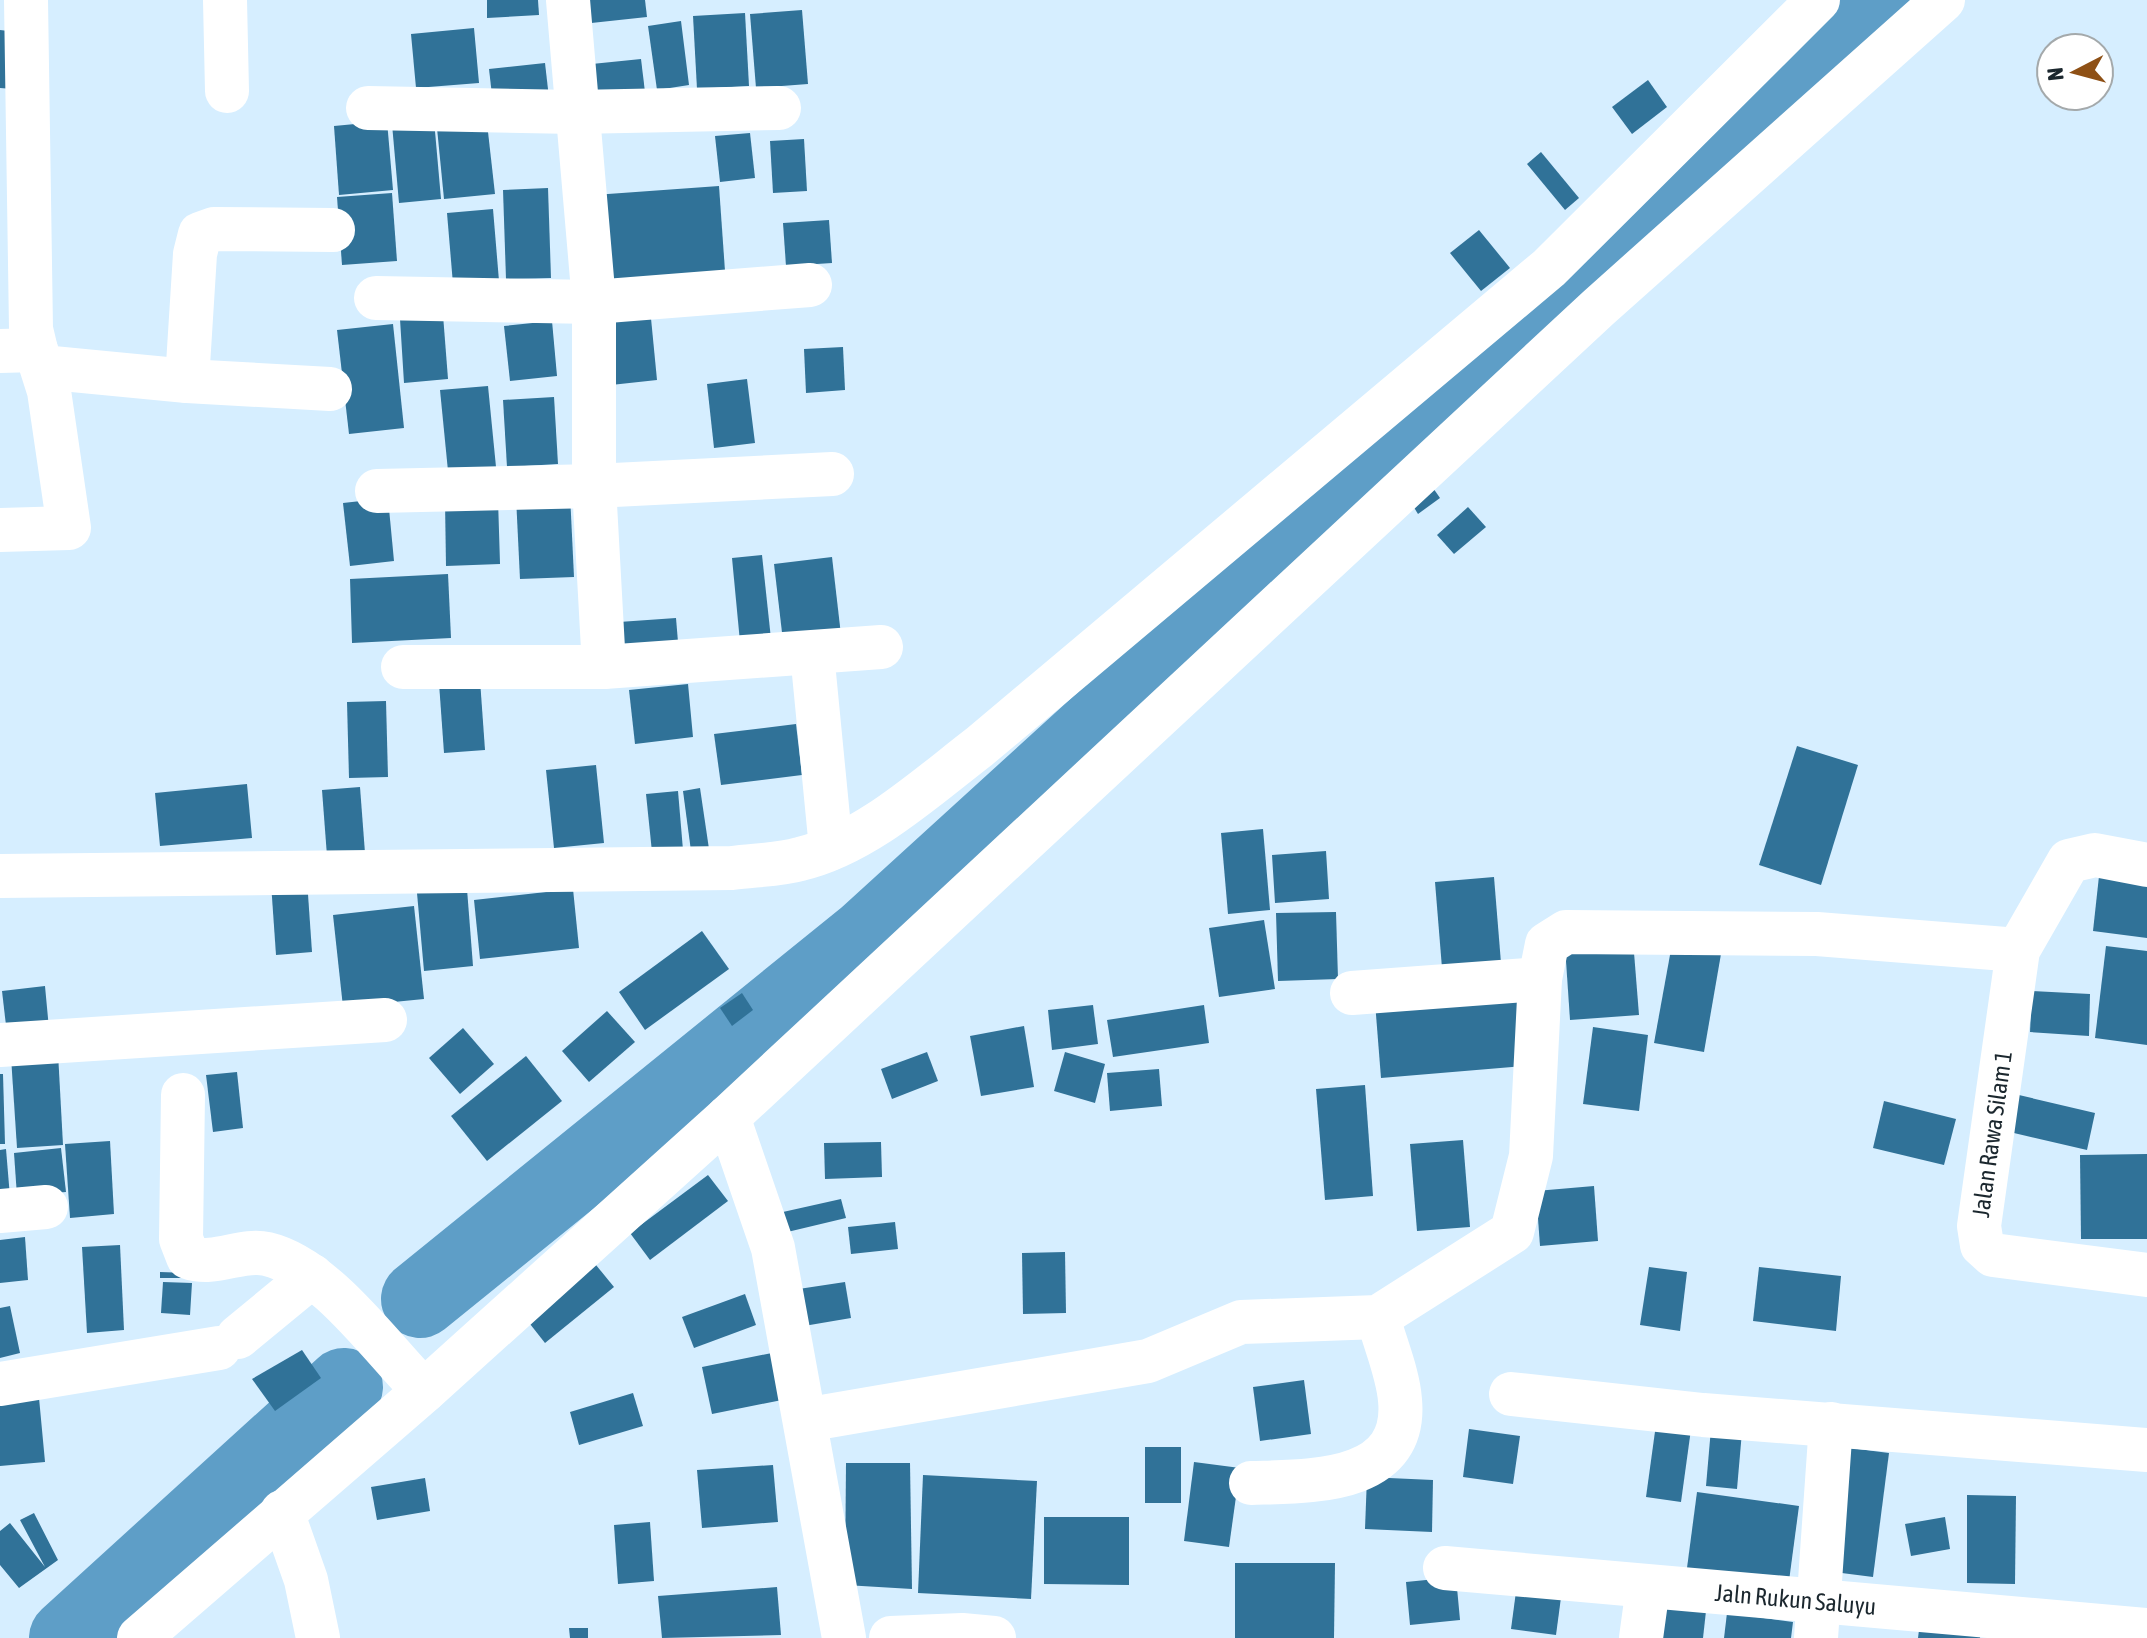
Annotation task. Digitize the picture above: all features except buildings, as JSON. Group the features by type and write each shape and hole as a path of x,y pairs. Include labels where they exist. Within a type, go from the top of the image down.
{"street":[{"path":"0,530 69,528 49,391 26,356 31,329 13,174 26,0"},
{"path":"225,0 227,91"},
{"path":"568,0 575,112 594,302 594,486 604,667"},
{"path":"0,876 732,868 801,859 831,848 890,815 979,747 1446,350 1549,268 1818,0"},
{"path":"139,1638 282,1512 415,1382 728,1117 1598,308 1943,0"},
{"path":"368,108 575,112 779,108"},
{"path":"187,381 195,254 200,234 214,229 333,230"},
{"path":"376,298 594,302 810,285"},
{"path":"26,356 187,381 330,389"},
{"path":"377,491 594,486 832,474"},
{"path":"403,667 604,667 881,647"},
{"path":"812,653 831,848"},
{"path":"805,1420 1148,1361 1241,1322 1378,1317 1512,1232 1531,1156 1540,979 1547,944 1566,932 1817,934 2018,950 2069,861 2095,855 2147,865"},
{"name":"Jalan Rawa Silam 1","path":"2018,950 1979,1226 1982,1245 1993,1255 2147,1275"},
{"path":"1352,993 1540,979"},
{"path":"0,1045 385,1020"},
{"path":"183,1095 181,1239 188,1257 202,1262 263,1253 288,1261 312,1276 415,1382"},
{"path":"728,1117 773,1248 844,1638"},
{"path":"0,1211 46,1207"},
{"path":"0,1384 229,1343 312,1276"},
{"path":"1251,1483 1320,1480 1357,1471 1381,1459 1395,1438 1400,1399 1378,1317"},
{"path":"1511,1394 1703,1415 2147,1450"},
{"path":"1817,1620 1831,1424"},
{"path":"282,1512 306,1580 318,1638"},
{"name":"Jaln Rukun Saluyu","path":"1445,1568 1648,1587 1817,1620 2147,1630"},
{"path":"1641,1638 1648,1587"},
{"path":"891,1638 994,1638"}],"waterway":[{"path":"420,1299 867,937 1843,48 1890,0"},
{"path":"68,1638 344,1387"}]}
